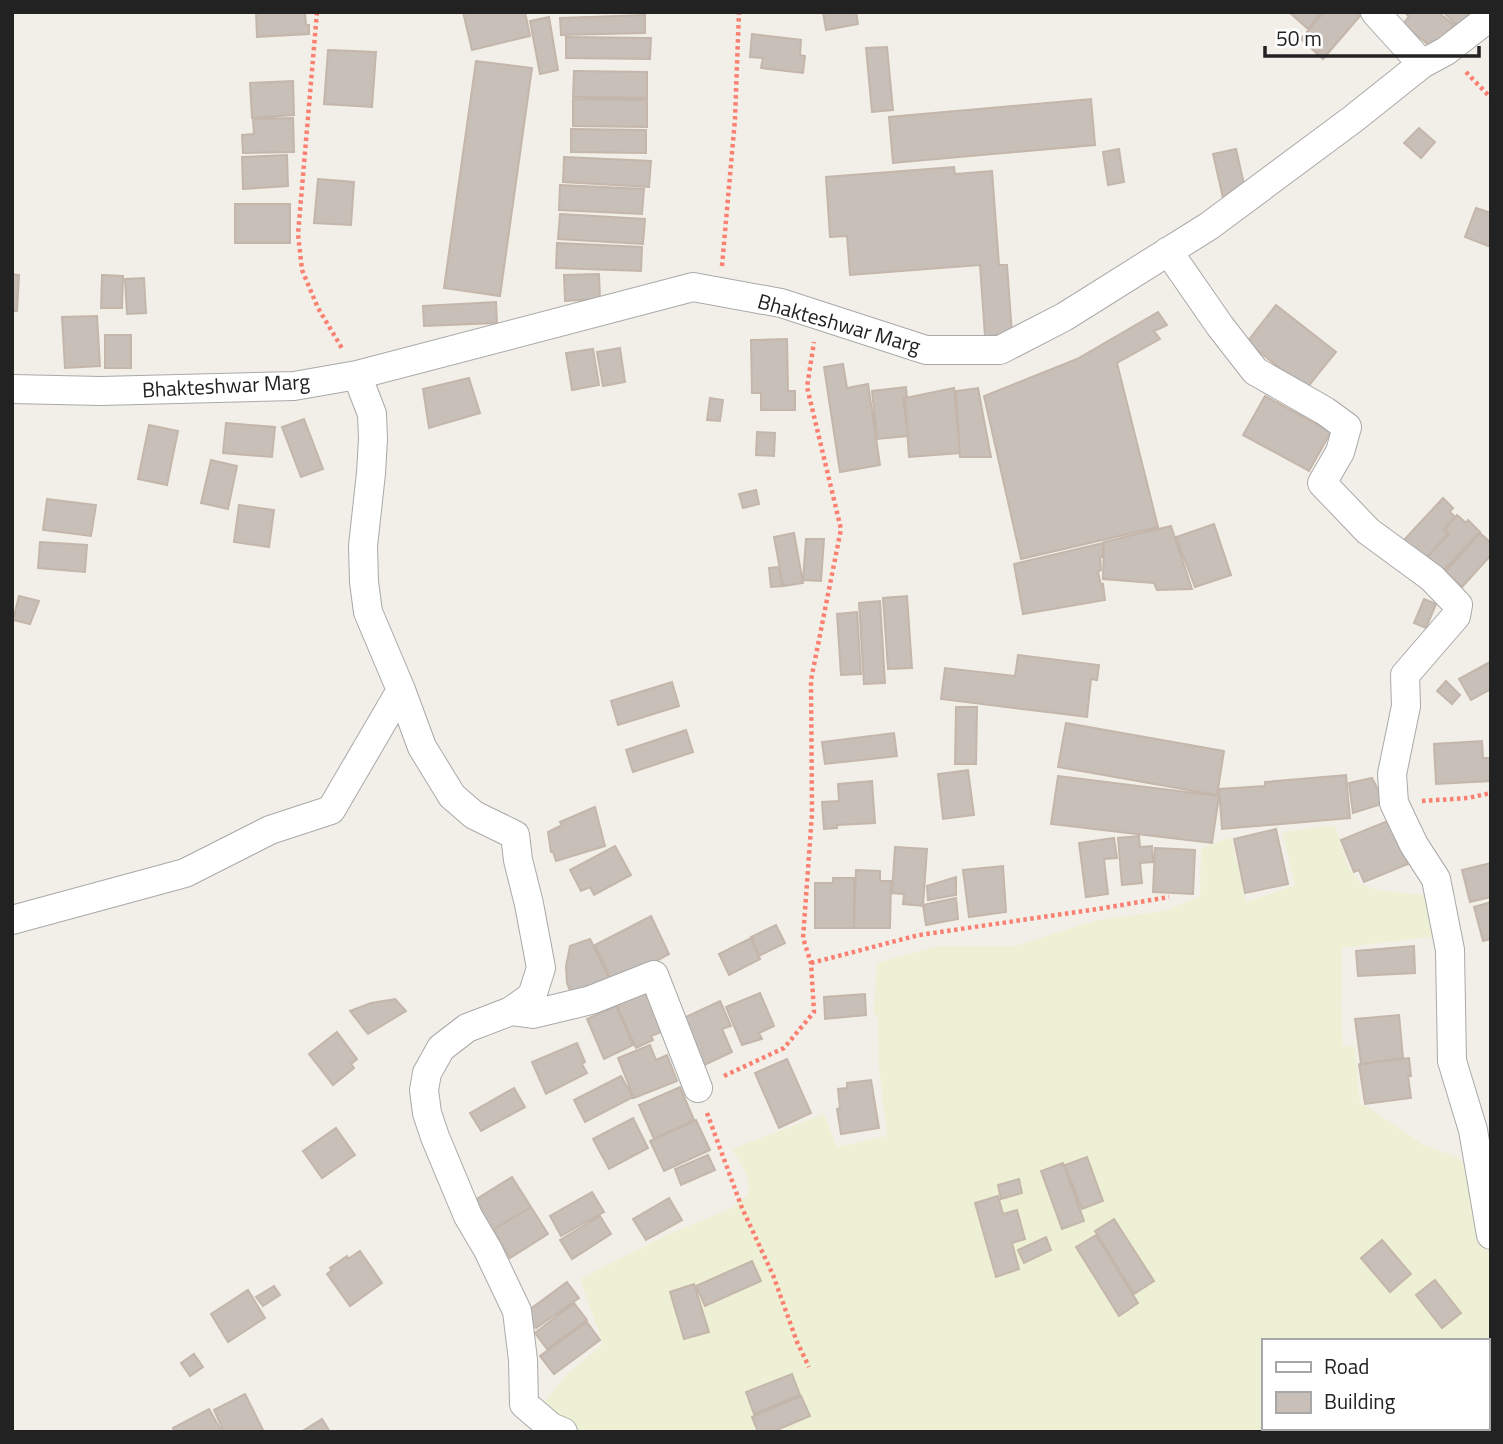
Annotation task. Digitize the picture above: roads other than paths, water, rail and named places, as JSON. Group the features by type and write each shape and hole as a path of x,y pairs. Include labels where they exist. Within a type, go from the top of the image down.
{"street":[{"path":"1375,12 1434,57"},
{"name":"Bhakteshwar Marg","path":"12,388 101,391 294,386 357,374 693,287 780,303 926,350 1000,351 1064,317 1209,226 1491,16"},
{"path":"1168,251 1255,371 1325,411 1347,428 1340,452 1322,483 1368,531 1432,578 1458,605 1456,616 1405,675 1406,706 1392,774 1394,803 1414,845 1436,879 1450,950 1452,1061 1473,1130 1491,1235"},
{"path":"357,374 372,414 373,439 363,546 363,582 368,612 422,747 452,796 474,815 515,835 541,968 532,996 511,1011 467,1028 441,1048 428,1073 424,1090 427,1113 468,1216 488,1250 517,1311 523,1360 524,1404 551,1427 563,1432"},
{"path":"12,920 185,873 271,830 331,810 401,690"},
{"path":"511,1011 533,1014 591,1000 654,975 698,1088"}]}
